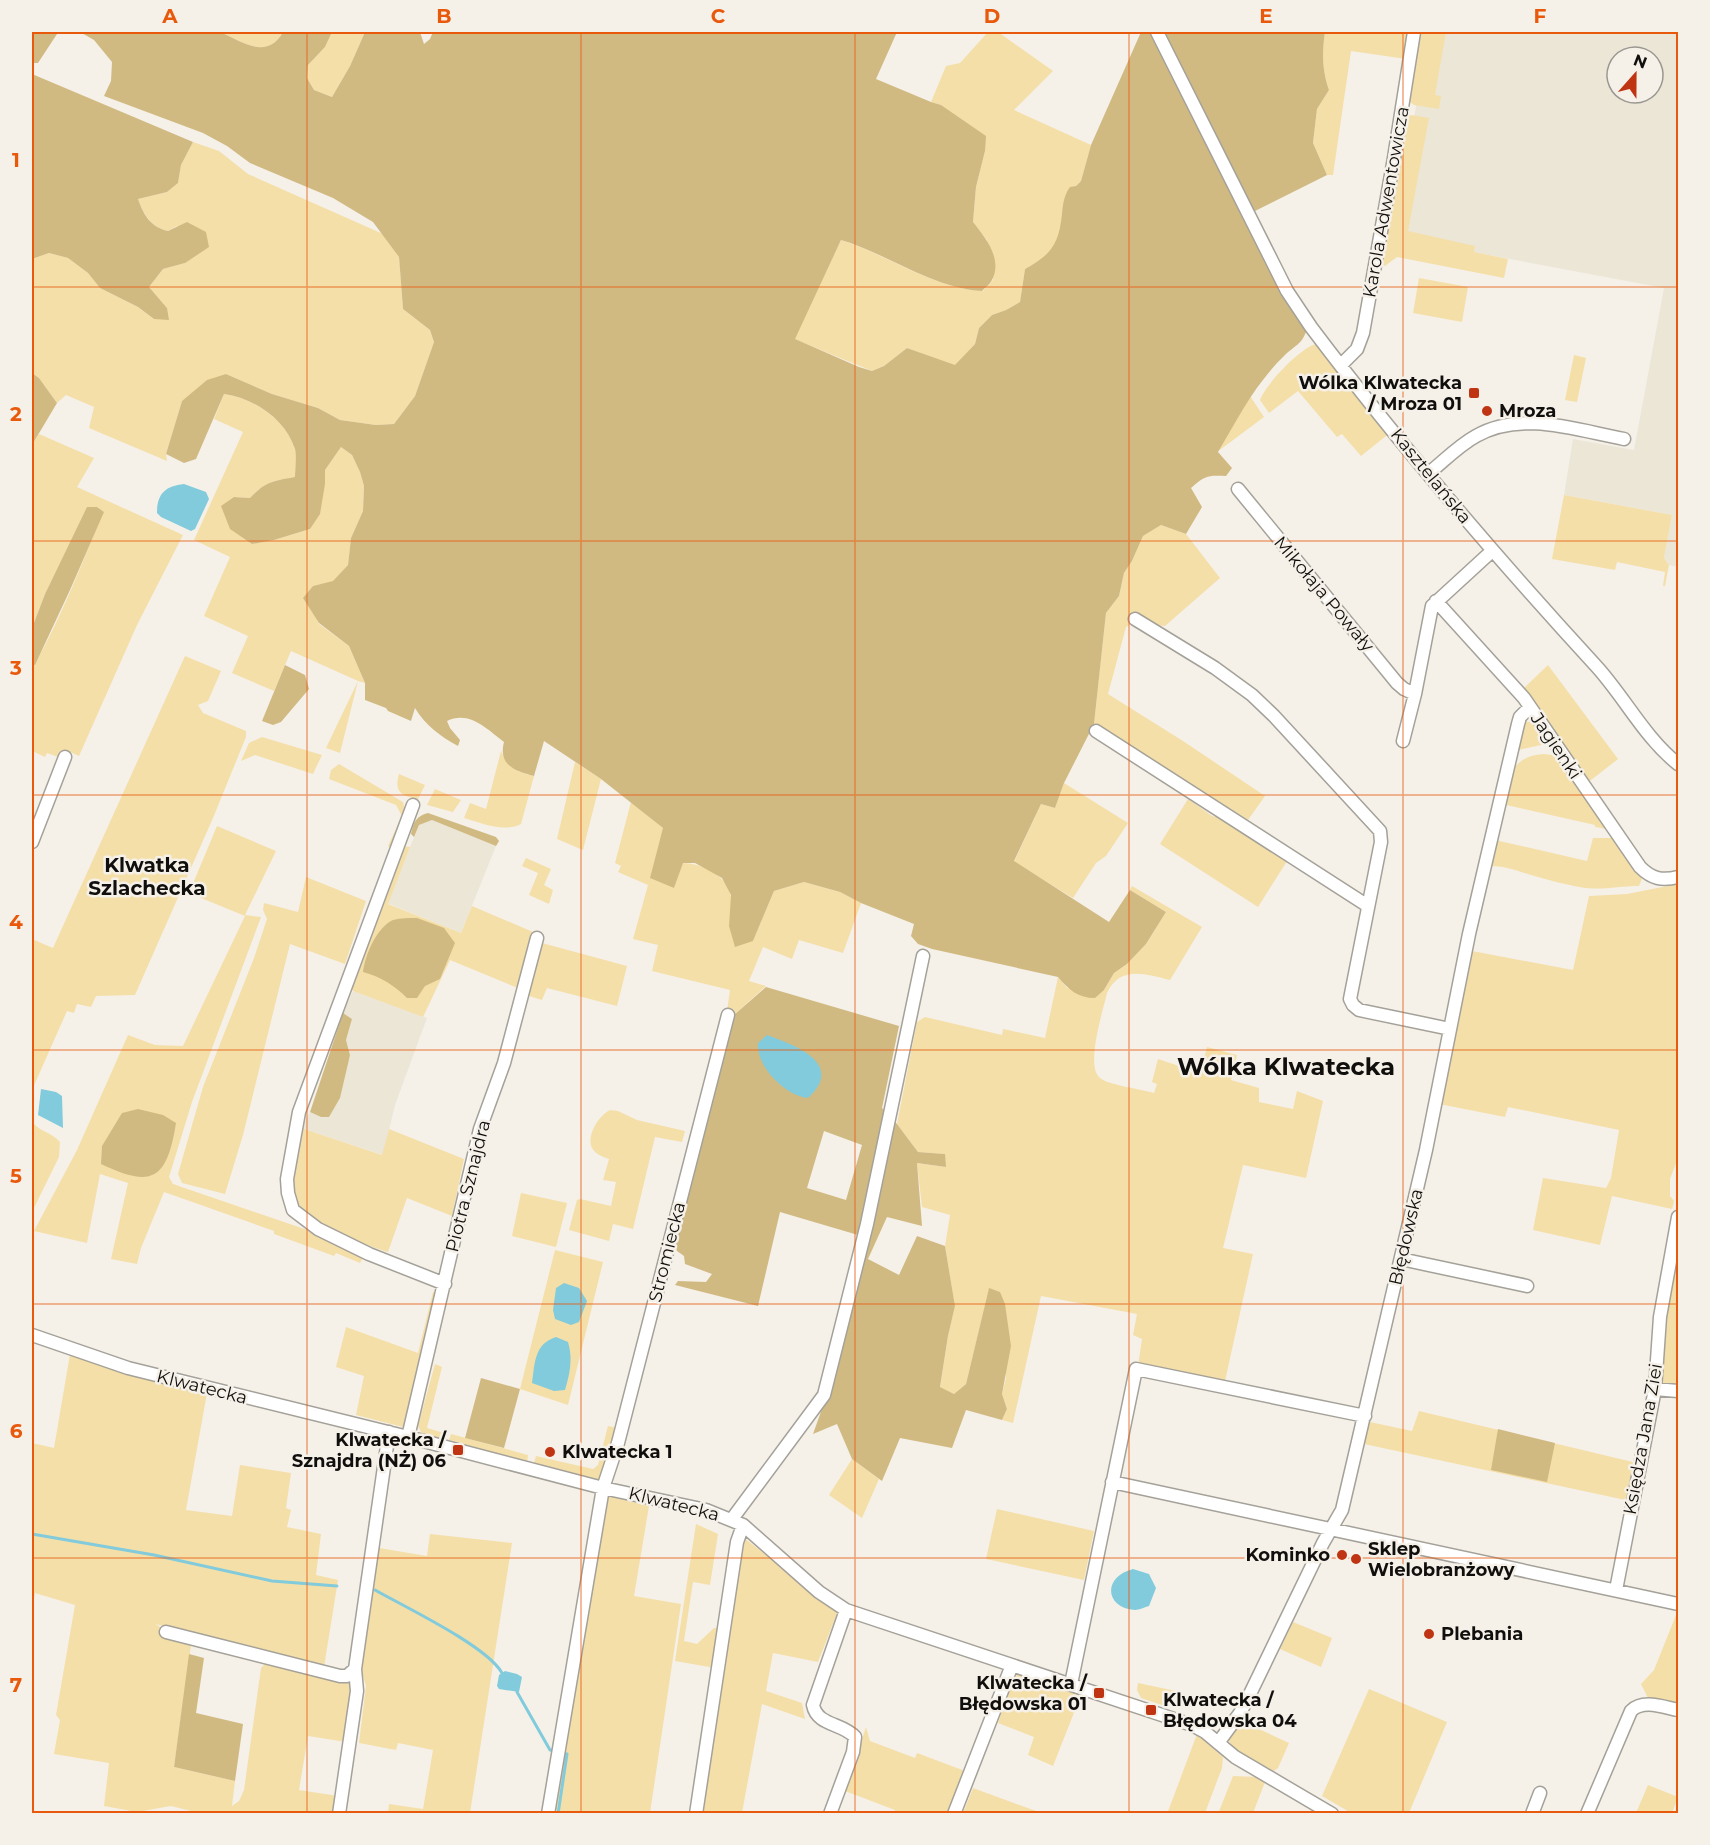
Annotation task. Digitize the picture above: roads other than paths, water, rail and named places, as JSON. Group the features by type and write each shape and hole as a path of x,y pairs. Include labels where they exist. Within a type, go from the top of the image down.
{"street":[{"name":"Kasztelańska","path":"1157,32 1287,291 1311,327 1492,551 1600,670 1661,748 1678,764"},
{"name":"Karola Adwentowicza","path":"1341,365 1357,349 1363,333 1414,32"},
{"path":"1429,473 1474,436 1508,424 1540,423 1624,439"},
{"name":"Mikołaja Powały","path":"1238,489 1397,683 1415,694"},
{"path":"1403,741 1415,694 1430,613 1436,601 1492,551"},
{"name":"Jagienki","path":"1436,601 1517,690 1640,867 1659,879 1678,877"},
{"path":"1135,619 1208,663 1252,695 1376,826 1382,837 1350,992 1353,1005 1368,1012 1450,1029"},
{"name":"Błędowska","path":"1218,1743 1240,1713 1342,1510 1401,1259 1469,934 1518,724 1520,717 1530,707"},
{"path":"1096,731 1368,906"},
{"path":"32,842 65,757"},
{"path":"414,805 299,1113 287,1179 293,1210 318,1229 369,1254 445,1284"},
{"name":"Piotra Sznajdra","path":"408,1437 480,1129 504,1063 537,938"},
{"path":"696,1814 737,1542 737,1522 824,1395 867,1224 923,956"},
{"name":"Stromiecka","path":"548,1814 603,1488 618,1443 728,1016"},
{"name":"Księdza Jana Ziei","path":"1616,1590 1655,1389 1660,1317 1678,1217"},
{"path":"1401,1259 1527,1286"},
{"name":"Klwatecka","path":"32,1335 128,1368 389,1432 603,1488 706,1510 737,1522 819,1592 846,1610 1192,1725 1235,1757 1332,1814"},
{"path":"1071,1684 1136,1369 1365,1416"},
{"path":"1655,1389 1678,1391"},
{"path":"339,1814 357,1691 355,1670 389,1432"},
{"path":"1112,1482 1678,1604"},
{"path":"830,1814 853,1752 855,1737 850,1732 823,1720 813,1705 846,1610"},
{"path":"166,1632 340,1676 347,1676 355,1670"},
{"path":"954,1814 1012,1665"},
{"path":"1587,1814 1631,1711 1641,1704 1678,1710"},
{"path":"1532,1814 1540,1793"}],"water":[{"path":"184,484 206,492 209,499 195,529 191,531 157,513 157,506 163,492"},
{"path":"767,1035 802,1050 819,1065 821,1075 818,1086 808,1098 799,1096 782,1086 767,1070 759,1052 758,1043"},
{"path":"41,1089 56,1092 62,1096 63,1128 38,1115"},
{"path":"564,1283 579,1288 587,1301 579,1322 571,1325 555,1319 553,1310 556,1288"},
{"path":"556,1337 568,1342 571,1360 565,1390 554,1391 532,1383 535,1362 540,1349 543,1344"},
{"path":"1133,1569 1149,1574 1156,1588 1149,1606 1135,1610 1118,1604 1111,1592 1116,1578"},
{"path":"505,1671 522,1677 519,1692 499,1689 497,1686 499,1675"}],"waterway":[{"path":"32,1534 154,1555 272,1581 337,1586"},
{"path":"375,1590 463,1639 493,1662 502,1673"},
{"path":"517,1692 550,1750 556,1751"},
{"path":"558,1814 567,1754 563,1753"}],"place":[{"name":"Wólka Klwatecka / Mroza 01","path":"1474,393"},
{"name":"Mroza","path":"1487,411"},
{"name":"Klwatecka / Sznajdra (NŻ) 06","path":"458,1450"},
{"name":"Klwatecka 1","path":"550,1452"},
{"name":"Kominko","path":"1342,1555"},
{"name":"Sklep Wielobranżowy","path":"1356,1559"},
{"name":"Plebania","path":"1429,1634"},
{"name":"Klwatecka / Błędowska 01","path":"1099,1693"},
{"name":"Klwatecka / Błędowska 04","path":"1151,1710"}],"district":[{"name":"Klwatka Szlachecka","path":"147,876"},
{"name":"Wólka Klwatecka","path":"1286,1067"}]}
